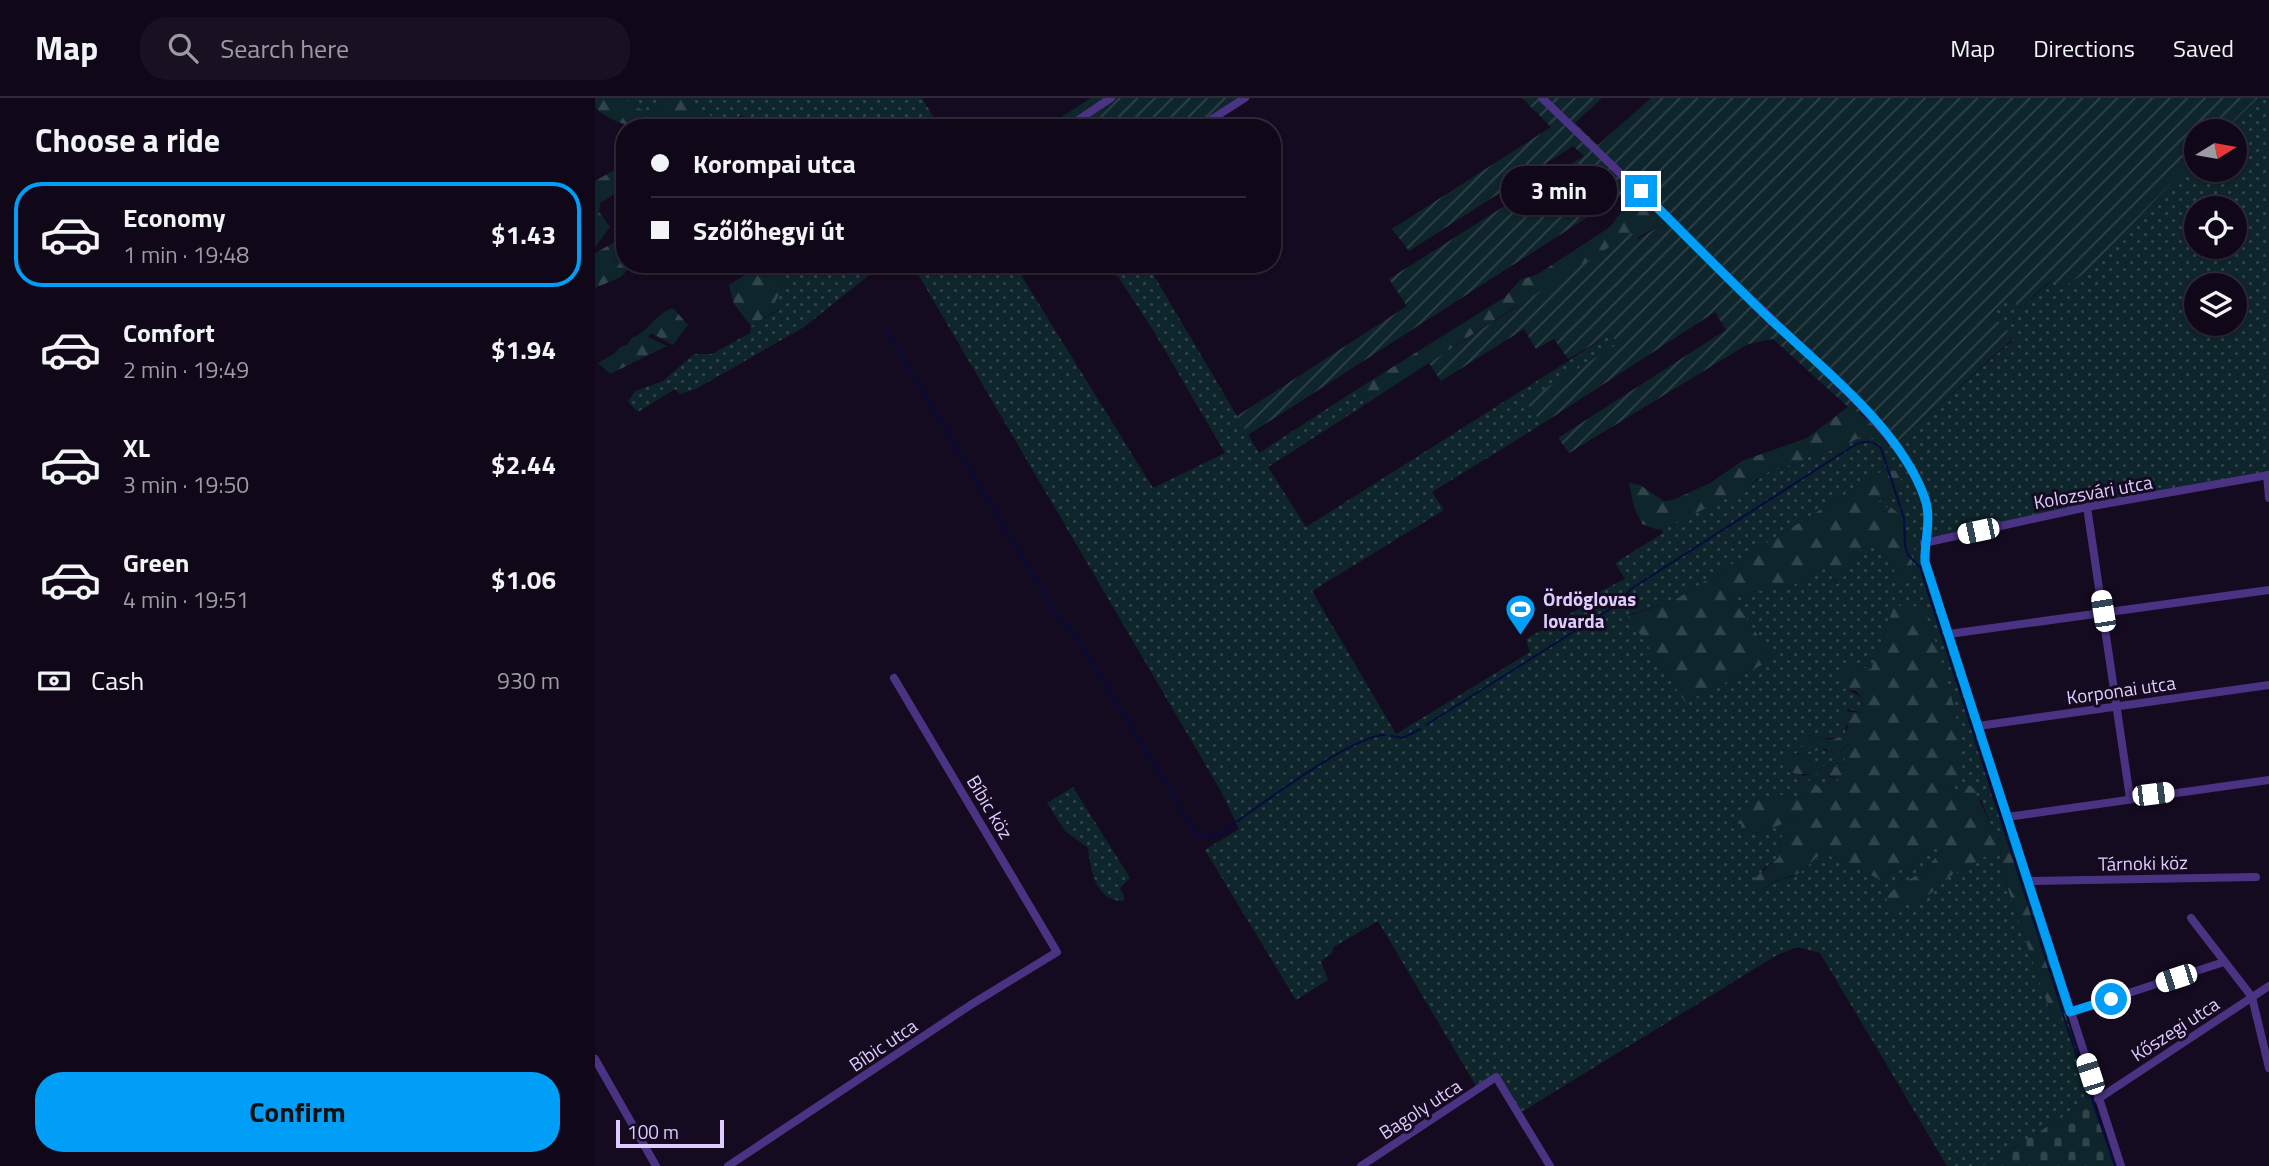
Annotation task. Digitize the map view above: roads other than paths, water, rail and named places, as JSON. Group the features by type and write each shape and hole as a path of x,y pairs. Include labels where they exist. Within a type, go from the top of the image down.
{"street":[{"path":"1080,119 1111,98"},
{"path":"1212,119 1244,98"},
{"path":"1542,98 1853,397 1891,441 1926,501 1928,527 1924,542 1925,562 2121,1166"},
{"path":"2268,475 2269,498"},
{"name":"Kolozsvári utca","path":"1924,542 2087,507 2268,475"},
{"path":"2087,507 2130,797"},
{"path":"1949,634 2269,590"},
{"name":"Bíbic köz","path":"894,678 1057,952"},
{"name":"Korponai utca","path":"1978,726 2269,685"},
{"path":"2007,817 2130,797 2269,780"},
{"name":"Tárnoki köz","path":"2030,881 2256,877"},
{"path":"2191,918 2252,997 2269,1068"},
{"name":"Bíbic utca","path":"728,1166 972,1004 1057,952"},
{"path":"2070,1012 2224,962"},
{"name":"Kőszegi utca","path":"2098,1099 2269,986"},
{"path":"595,1059 656,1166"},
{"name":"Bagoly utca","path":"1361,1166 1496,1077 1550,1166"}],"waterway":[{"path":"885,328 1060,620 1074,633 1196,833 1208,837 1221,833 1327,760 1370,738 1385,735"},
{"path":"1426,725 1613,607 1631,589 1856,444 1872,442 1881,448 1904,518 1905,546 1908,555 1920,567 2063,1012"},
{"path":"1391,736 1403,738 1420,729"},
{"path":"2063,1015 2115,1166"}],"place":[{"name":"Ördöglovas lovarda","path":"1520,637"}]}
